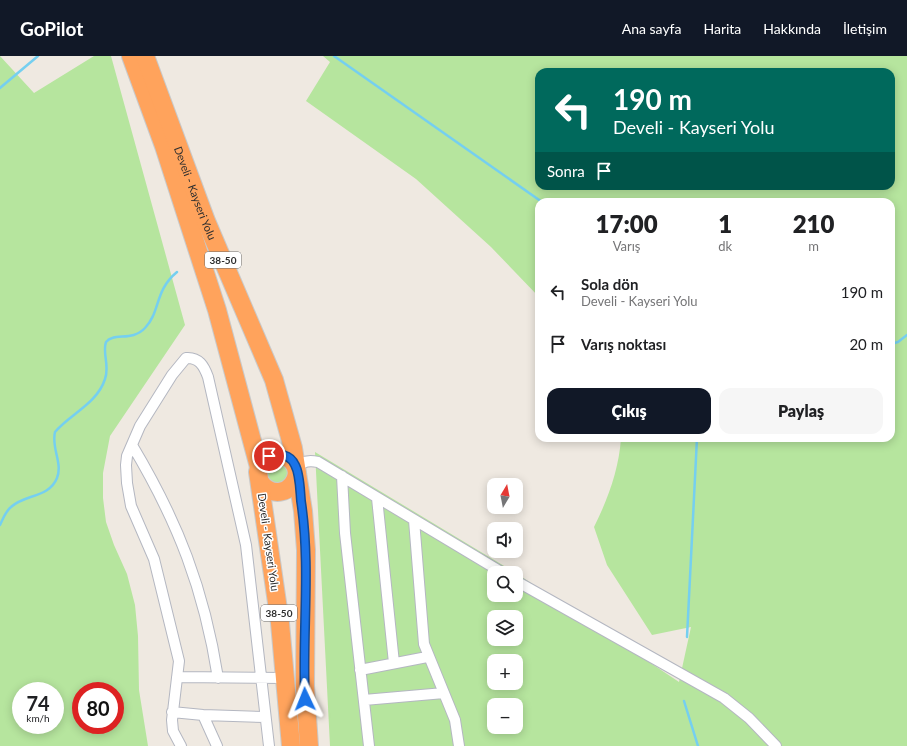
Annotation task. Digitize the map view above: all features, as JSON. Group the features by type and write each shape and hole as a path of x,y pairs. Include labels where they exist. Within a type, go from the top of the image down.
{"highway":[{"name":"Develi - Kayseri Yolu","path":"131,56 164,146 215,303 260,474 275,584 285,678 290,746"},
{"name":"Develi - Kayseri Yolu","path":"145,56 206,220 274,380 293,448 303,511 306,550 305,686 309,746"},
{"path":"260,474 269,456 279,454 288,457 296,469"},
{"name":"Develi - Kayseri Yolu","path":"260,474 267,489 281,492 290,488 296,469"}],"street":[{"path":"181,746 173,731 172,712 179,661 154,559 131,506 128,494 126,465 127,456 140,426 172,375 186,358 192,358 198,361 208,377 246,545 260,679 269,746"},
{"path":"132,445 159,491 187,555 204,609 218,678"},
{"path":"296,469 300,463 313,461 342,476 491,566"},
{"path":"342,476 345,533 369,746"},
{"path":"377,498 394,663"},
{"path":"414,520 422,636 428,657 456,724 459,746"},
{"path":"523,585 724,698 749,718 776,746"},
{"path":"360,670 428,657"},
{"path":"177,677 260,679 285,678"},
{"path":"364,700 444,693"},
{"path":"172,712 203,715 265,717"},
{"path":"203,715 217,746"}],"green space":[{"path":"0,56 34,93 94,56 111,56 185,325 110,436 103,473 103,498 106,522 127,574 135,605 138,636 139,690 148,746 0,746"},
{"path":"323,56 907,56 907,746 330,746 315,452 487,556 487,558 491,558 504,566 487,566 487,602 523,602 523,578 679,682 691,627 652,635 607,565 594,527 612,484 618,461 621,442 895,442 895,198 535,198 535,293 491,247 416,179 306,101 330,62"},
{"path":"272,461 288,464 289,480 273,486 264,472"}],"waterway":[{"path":"0,88 38,56"},
{"path":"334,56 536,198"},
{"path":"0,525 11,507 23,500 43,493 53,484 57,478 59,467 54,444 55,432 90,402 101,388 107,369 105,351 106,342 109,339 135,335 145,328 154,315 165,286 177,272"},
{"path":"895,343 907,335"},
{"path":"687,637 697,442"},
{"path":"684,701 698,746"}],"route":[{"path":"269,456 274,454 284,455 292,460 297,469 305,530 305,699"}]}
